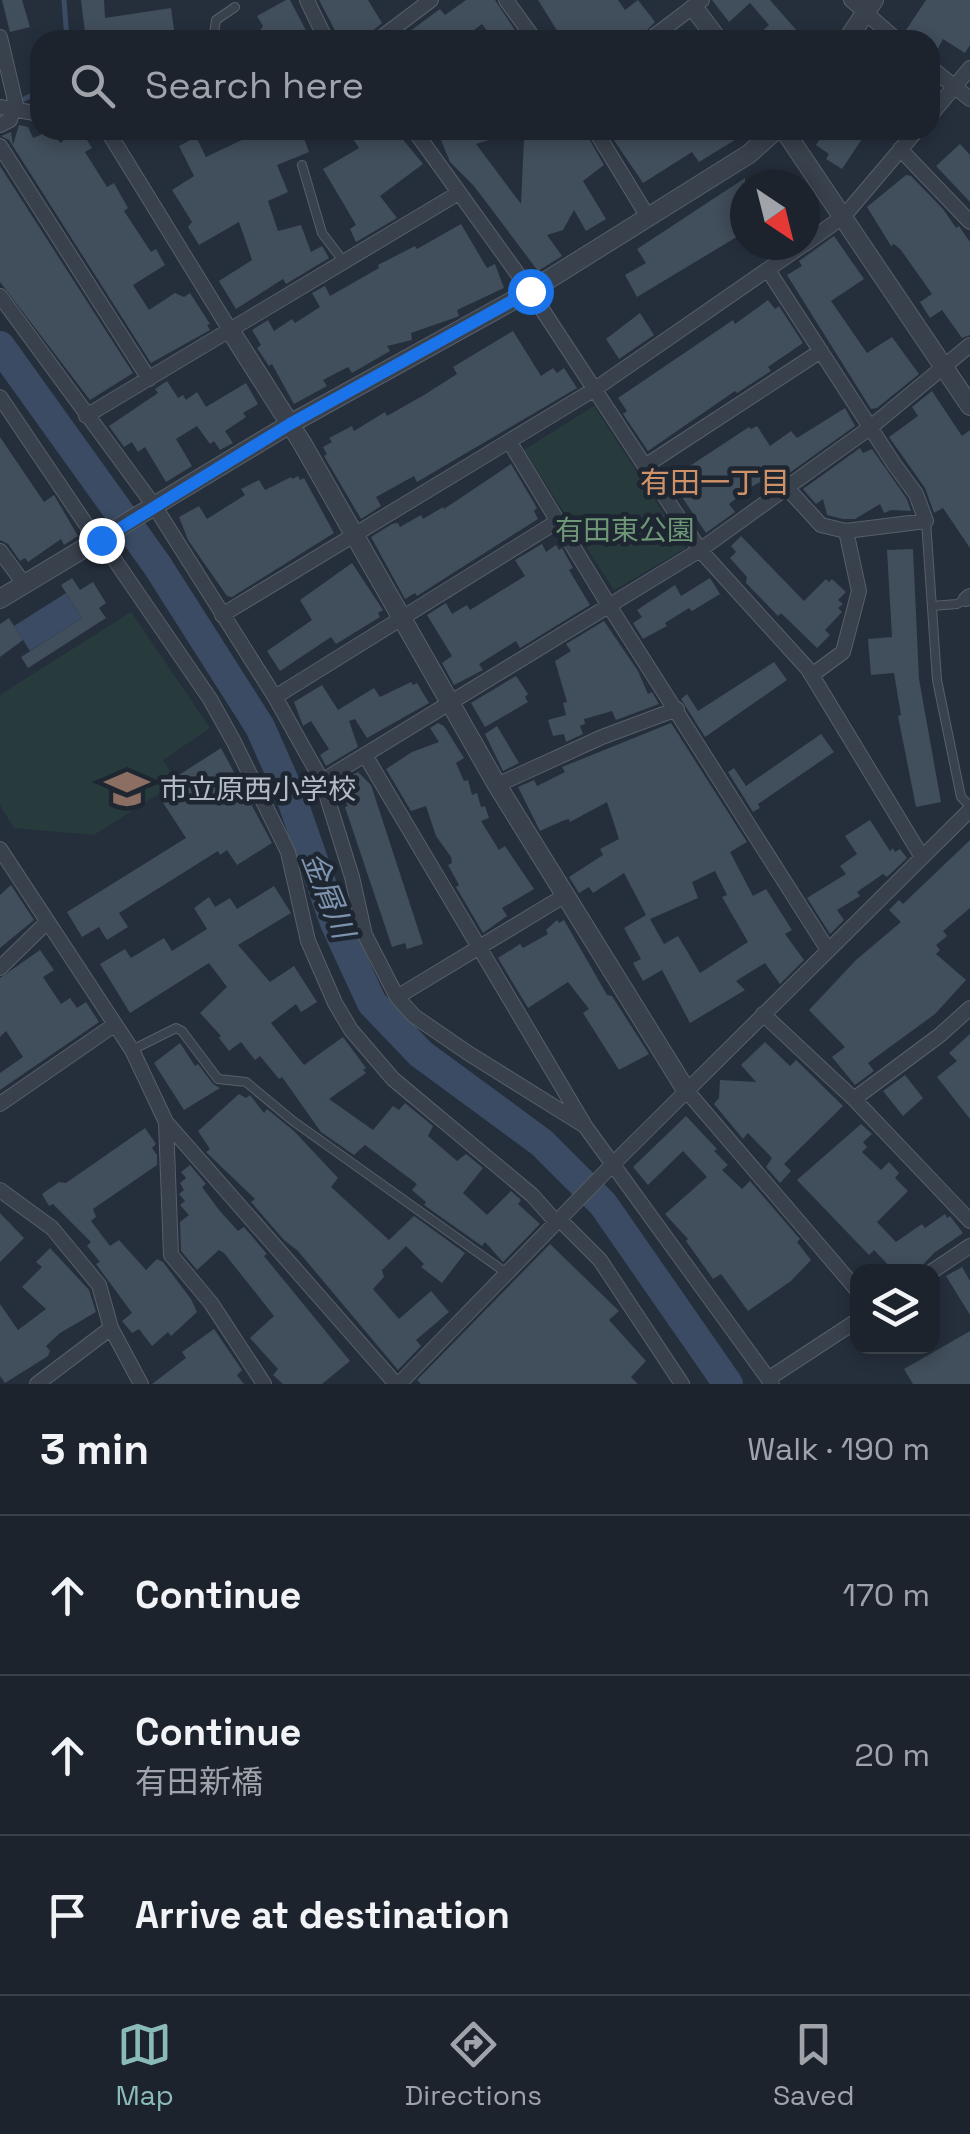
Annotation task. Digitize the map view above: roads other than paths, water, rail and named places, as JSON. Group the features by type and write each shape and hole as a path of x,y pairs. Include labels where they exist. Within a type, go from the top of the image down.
{"street":[{"path":"307,0 321,30"},
{"path":"391,30 431,0"},
{"path":"506,0 528,30"},
{"path":"662,30 698,4 712,30"},
{"path":"851,30 863,4 888,30"},
{"path":"0,38 18,108 10,120 0,124"},
{"path":"940,105 970,68"},
{"path":"940,75 970,99"},
{"path":"113,140 290,424 448,703 686,1090 850,1281"},
{"path":"421,140 530,291 700,550 812,675 922,857"},
{"path":"601,140 648,217"},
{"path":"0,599 290,424 530,291 749,154 765,140"},
{"path":"791,140 970,406"},
{"path":"820,233 844,216 908,140"},
{"path":"0,146 149,379"},
{"path":"900,149 970,222"},
{"path":"86,416 457,194"},
{"path":"222,615 595,389 782,260"},
{"path":"768,270 916,494 926,521 846,531 821,525 787,488"},
{"path":"0,296 155,507 276,697 322,780 365,934 397,997 414,1016 468,1054 585,1126"},
{"path":"322,780 700,550 872,427 970,344"},
{"path":"646,466 821,351"},
{"path":"0,397 200,684 234,742 288,852 308,940 351,1030 394,1079 532,1195 600,1260 682,1384"},
{"path":"509,441 828,950"},
{"path":"276,697 558,521"},
{"path":"812,675 843,652 859,592 846,531"},
{"path":"0,551 25,585"},
{"path":"497,785 602,737 677,709"},
{"path":"365,754 585,1126 770,1381 850,1326"},
{"path":"0,850 132,1050 166,1122 398,1384 970,808"},
{"path":"397,997 564,896"},
{"path":"0,968 47,922"},
{"path":"854,1099 968,1013"},
{"path":"763,1014 854,1099 970,1222"},
{"path":"0,1104 114,1024"},
{"path":"166,1122 171,1255 228,1327 264,1384"},
{"path":"0,1190 52,1228 100,1285 110,1328 141,1384"},
{"path":"940,1266 970,1246"},
{"path":"36,1384 110,1328"}],"lane":[{"path":"214,30 216,20 235,7"},
{"path":"302,165 322,233 344,262"},
{"path":"926,521 937,680 960,797 970,808"},
{"path":"932,606 957,604 968,598"},
{"path":"132,1050 176,1028 196,1047 218,1079 246,1082 292,1121 505,1272"}],"water":[{"path":"66,593 82,618 30,651 14,626"}],"waterway":[{"path":"64,0 66,30"},
{"path":"16,103 30,96"},
{"name":"金屑川","path":"0,346 157,565 260,727 291,797 335,923 372,1003 421,1054 542,1143 603,1204 728,1384"}],"place":[{"name":"市立原西小学校","path":"127,789"}],"district":[{"name":"有田一丁目","path":"715,483"}],"park label":[{"name":"有田東公園","path":"625,530"}]}
